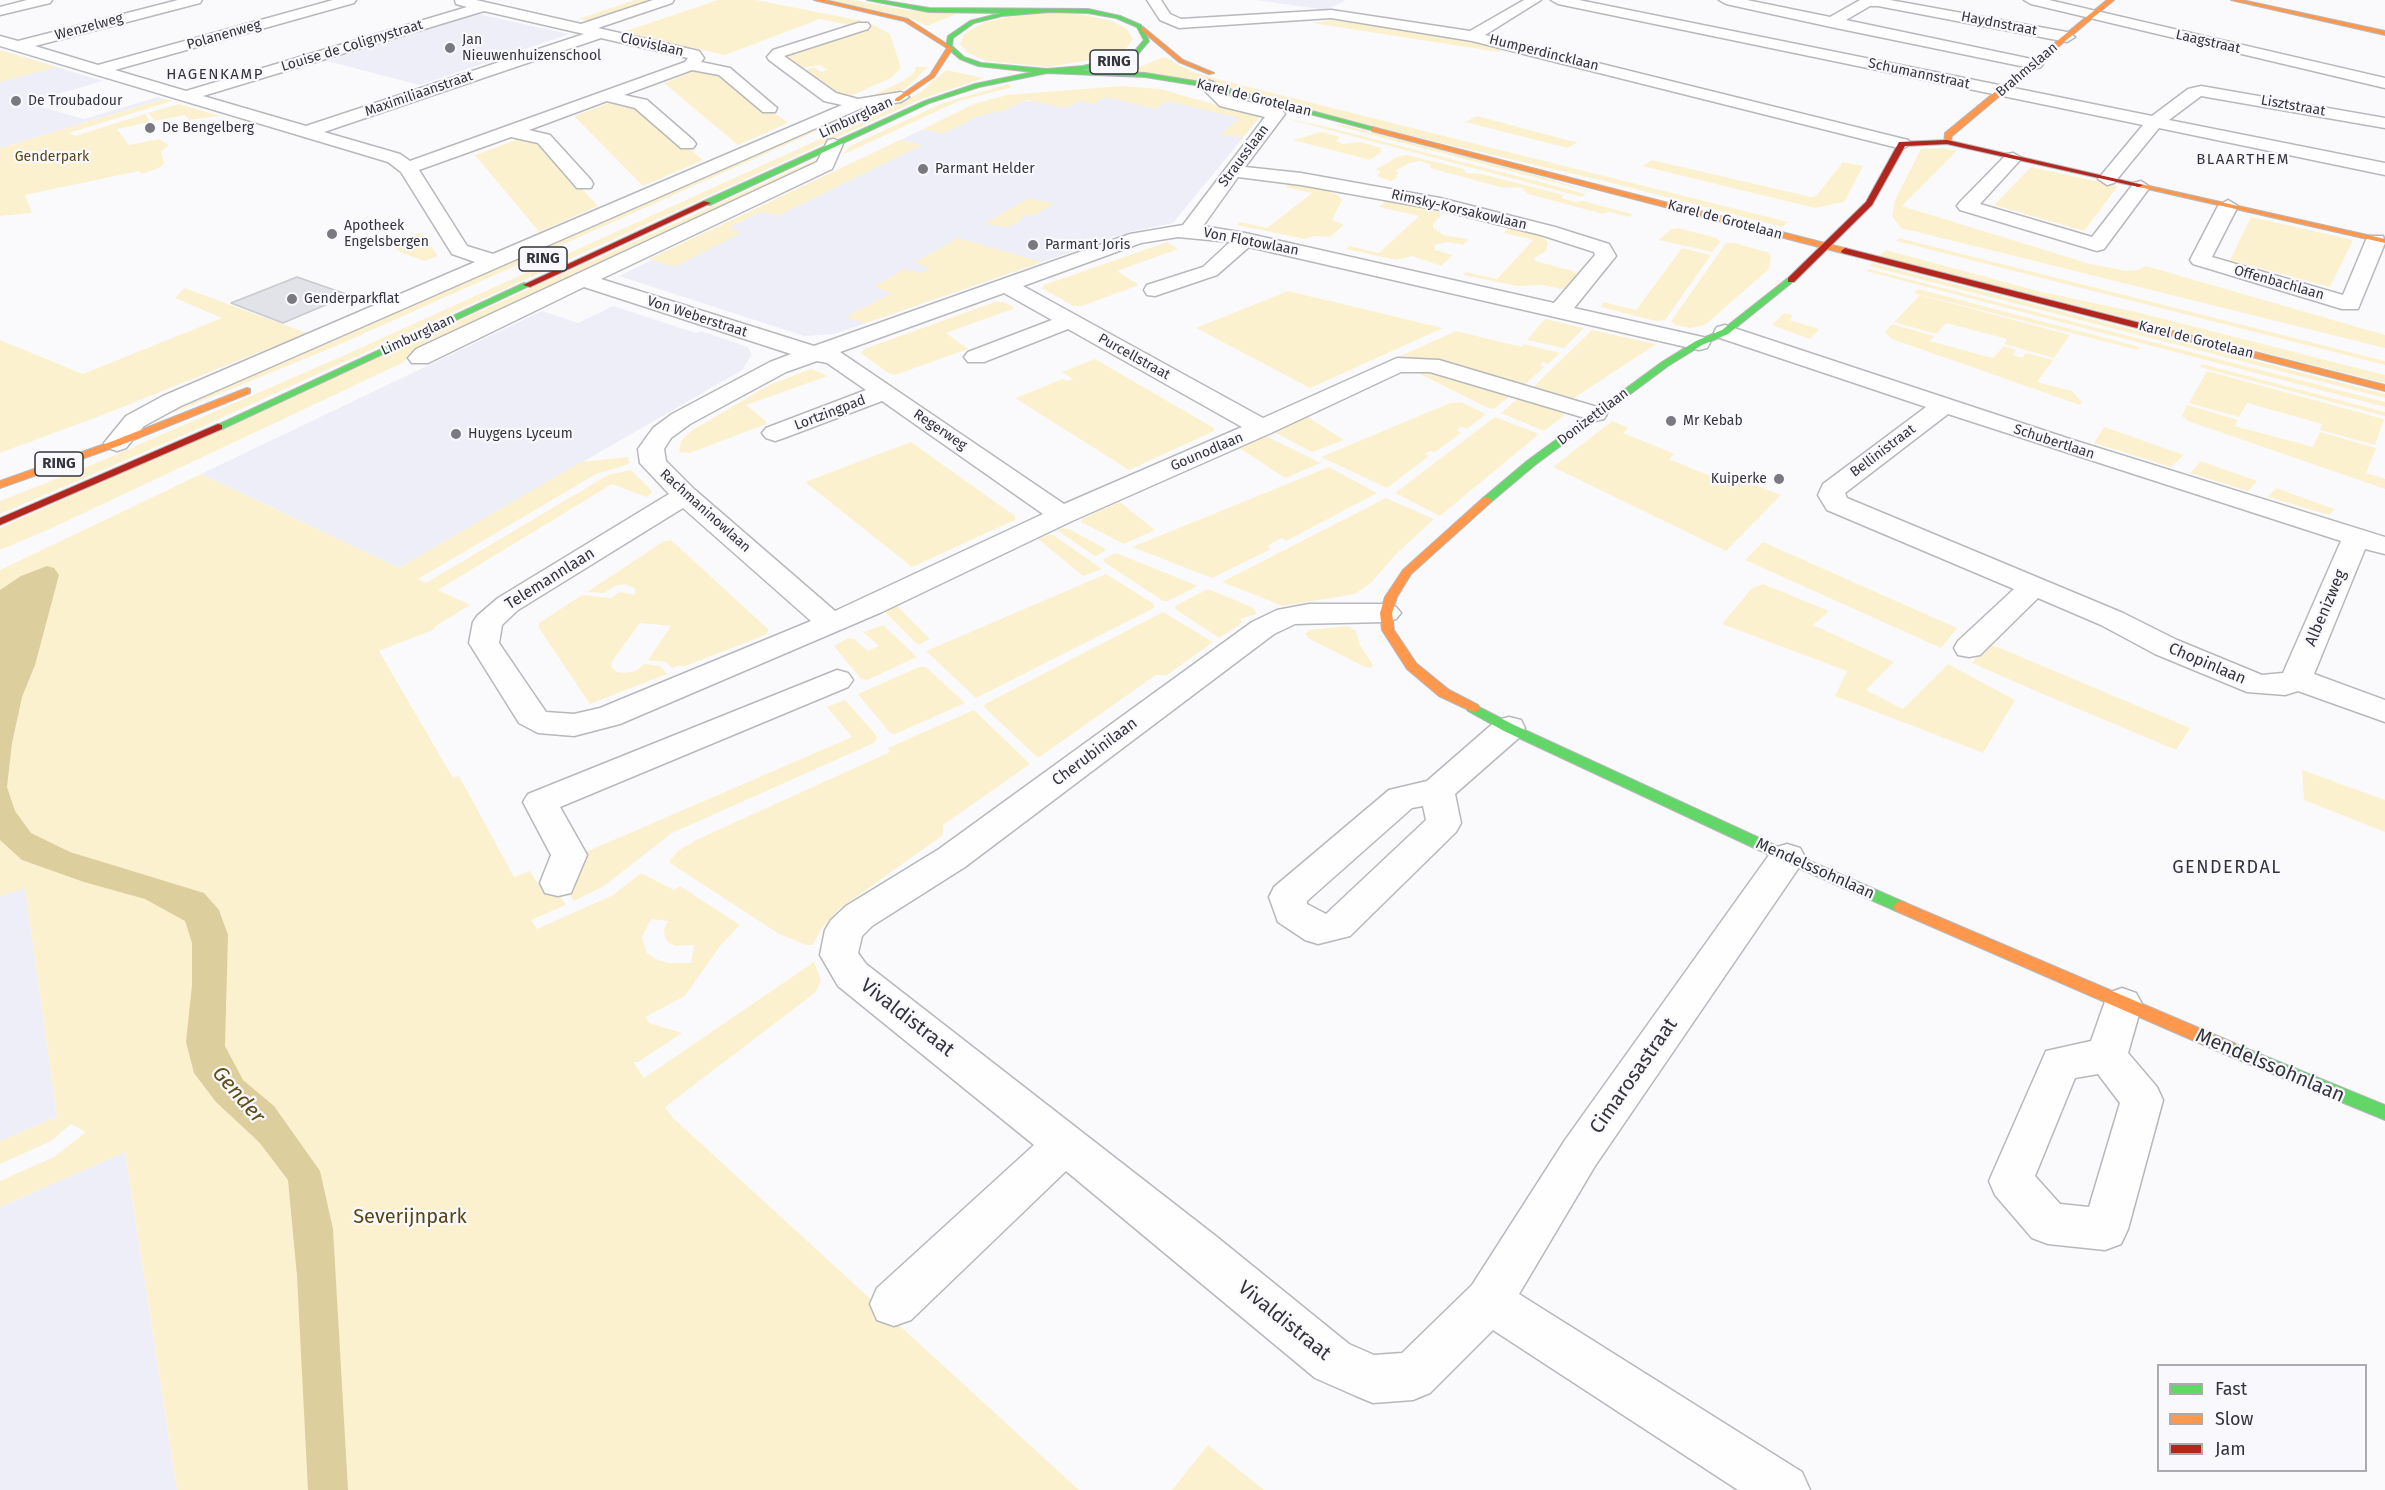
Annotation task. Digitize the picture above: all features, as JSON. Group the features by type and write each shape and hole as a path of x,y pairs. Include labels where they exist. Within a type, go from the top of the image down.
{"main road":[{"path":"817,0 906,20 950,47"},
{"path":"870,0 909,8 947,11 1029,11"},
{"name":"RING","path":"1075,0 982,19 963,26 950,37 950,47 962,58 980,65 1013,70 1054,71 1096,66 1131,56 1146,44 1148,36 1141,28 1134,8"},
{"name":"Brahmslaan","path":"1947,142 1948,135 2111,0"},
{"path":"2234,0 2385,33"},
{"name":"RING","path":"1029,11 1098,13 1141,28"},
{"name":"Karel de Grotelaan","path":"1141,28 1173,56 1203,70 1472,139"},
{"name":"Limburglaan","path":"749,167 901,97 932,76 950,47"},
{"name":"Limburglaan","path":"0,522 172,448 949,93 1054,71"},
{"name":"Karel de Grotelaan","path":"1054,71 1145,75 1207,85 1824,246 2385,388"},
{"name":"Offenbachlaan","path":"1902,144 1947,142 2381,241"},
{"name":"Donizettilaan","path":"1386,613 1397,585 1422,557 1531,463 1595,414 1699,343 1725,332 1789,282 1869,203 1902,144"},
{"name":"Limburglaan","path":"0,485 117,443 258,387"},
{"name":"Mendelssohnlaan","path":"1386,613 1388,630 1411,666 1444,693 1509,728 1787,857 2122,1004 2385,1113"}],"street":[{"path":"0,11 45,0"},
{"name":"Wenzelweg","path":"18,46 195,0"},
{"name":"Polanenweg","path":"99,70 349,0"},
{"path":"503,10 536,0"},
{"path":"582,28 667,0"},
{"path":"896,0 909,8"},
{"name":"Humperdincklaan","path":"1154,0 1170,21 1179,24 1331,14 1473,36 1902,144"},
{"path":"1331,14 1359,0"},
{"path":"1473,36 1534,0"},
{"name":"Schumannstraat","path":"1558,0 2385,169"},
{"name":"Haydnstraat","path":"1726,0 2035,64"},
{"name":"Laagstraat","path":"2031,0 2385,83"},
{"name":"Clovislaan","path":"470,2 693,54 696,58 692,65"},
{"name":"Louise de Colignystraat","path":"186,96 470,2"},
{"name":"Haydnstraat","path":"1831,23 1867,2 1878,2 2067,37"},
{"path":"858,104 830,97 775,57 779,53 862,26"},
{"name":"Maximiliaanstraat","path":"306,132 600,33"},
{"path":"0,40 394,158 408,168 459,250 496,262"},
{"path":"408,168 692,65 724,71 769,108"},
{"name":"Strausslaan","path":"1190,231 1197,218 1276,114 1226,102 1207,85"},
{"name":"Lisztstraat","path":"2154,123 2194,93 2201,91 2385,123"},
{"path":"606,96 641,104 687,144"},
{"name":"Limburglaan","path":"117,443 135,421 172,401 858,104 901,97"},
{"path":"2107,179 2154,123"},
{"path":"510,131 544,139 584,184"},
{"name":"Limburglaan","path":"420,358 424,354 581,279 825,165 834,144"},
{"path":"2013,158 1967,206 2097,244 2141,187"},
{"name":"Rimsky-Korsakowlaan","path":"1233,171 1301,179 1440,204 1548,231 1602,248 1606,256 1560,310"},
{"name":"Offenbachlaan","path":"2228,206 2200,260 2349,304 2381,241"},
{"name":"Von Flotowlaan","path":"813,353 1137,238 1190,231 1245,239 1699,343"},
{"path":"1155,290 1210,271 1245,239"},
{"name":"Von Weberstraat","path":"581,279 813,353"},
{"name":"Purcellstraat","path":"1007,286 1262,428"},
{"path":"976,357 1071,321"},
{"name":"Schubertlaan","path":"1725,332 1943,406 2385,546"},
{"name":"Regerweg","path":"813,353 835,358 1062,515"},
{"name":"Rachmaninowlaan","path":"813,353 778,367 730,391 662,433 651,449 653,463 685,495 831,623"},
{"name":"Gounodlaan","path":"831,623 872,606 1062,515 1262,428 1397,365 1414,363 1431,365 1595,414"},
{"name":"Lortzingpad","path":"775,434 884,392"},
{"name":"Bellinistraat","path":"1833,500 1832,490 1943,406"},
{"name":"Telemannlaan","path":"685,495 508,604 495,615 486,628 484,643 530,716 538,722 561,726 585,724 609,717 831,623"},
{"name":"Chopinlaan","path":"1833,500 1842,507 2112,619 2166,647 2258,685 2285,685 2296,678"},
{"name":"Albenizweg","path":"2296,678 2332,598 2356,537"},
{"path":"1969,648 2033,587"},
{"name":"Cherubinilaan","path":"839,955 844,930 859,916 952,858 1263,628 1288,616 1309,613 1386,613"},
{"path":"2296,678 2385,712"},
{"path":"558,884 568,855 540,802 837,680"},
{"path":"609,717 635,763"},
{"path":"1437,790 1509,728"},
{"name":"Cimarosastraat","path":"1489,1301 1580,1153 1787,857"},
{"name":"Vivaldistraat","path":"839,955 852,975 1332,1361 1373,1379 1413,1376 1489,1301"},
{"path":"2107,1056 2122,1004"},
{"path":"894,1304 1065,1144"},
{"path":"1489,1301 1784,1490"}],"shaded area":[{"path":"1256,0 1346,0 1326,10"},
{"name":"Jan Nieuwenhuizenschool","path":"478,14 569,34 420,85 327,61"},
{"name":"De Troubadour","path":"0,50 103,81 27,103 84,119 158,97 164,99 0,148"},
{"path":"1108,96 1175,100 1259,118 1173,223 1129,232 834,334 804,336 619,276 923,129 929,130 1017,102"},
{"name":"Huygens Lyceum","path":"613,306 748,347 752,354 742,370 399,568 201,474 542,311 578,323"},
{"path":"25,887 57,1117 0,1141 0,896"},
{"path":"125,1152 177,1490 0,1490 0,1207"}],"green space":[{"path":"635,0 661,0 595,22 578,19"},
{"path":"718,0 756,0 863,21 852,26 820,19 725,55 623,32"},
{"path":"828,0 852,0 907,10 957,14 927,26 910,18"},
{"path":"1042,13 1078,14 1109,20 1126,28 1133,39 1126,49 1108,57 1048,67 987,61 968,53 960,44 964,34 983,23 1007,17"},
{"path":"1332,20 1474,40 1507,47 1498,52 1312,23"},
{"path":"872,24 890,34 901,68 891,78 846,98 840,97 800,72 814,67 821,72 827,70 820,65 795,69 784,57 828,38 871,29 867,26"},
{"path":"0,50 57,67 0,82"},
{"path":"1164,57 1190,71 1225,81 1788,222 1782,227 1612,183 1132,70"},
{"path":"916,67 928,67 906,88 890,95 869,97 903,81 914,73"},
{"path":"699,69 720,73 788,123 738,145 664,83"},
{"path":"946,70 984,78 921,99 184,435 0,514 0,501 94,464 345,355 820,139 921,92"},
{"path":"1008,84 1012,87 959,101 842,155 850,146 943,103"},
{"path":"1122,86 1160,89 1259,117 1243,137 1220,135 1240,118 1167,101 1156,109 1106,97 1093,104 1080,101 1066,108 1027,100 1002,111 978,116 943,134 923,129 974,104 1007,95"},
{"name":"Genderpark","path":"164,99 172,101 69,133 75,136 145,114 151,122 117,129 129,145 159,139 169,145 161,152 164,163 161,167 142,174 139,171 25,195 32,213 0,216 0,148"},
{"path":"615,101 635,104 703,160 643,186 574,116"},
{"path":"179,104 220,116 189,120 185,115 155,121 148,113"},
{"path":"861,106 870,107 336,346 155,420 157,414 308,351"},
{"path":"1477,116 1578,142 1568,148 1465,122"},
{"path":"1284,118 1327,127 1586,194 1582,197"},
{"path":"1334,125 1344,125 1526,172 1599,194"},
{"path":"1321,132 1340,137 1336,141 1342,144 1360,142 1382,148 1380,153 1370,160 1293,140"},
{"path":"524,137 537,140 598,206 539,232 475,155"},
{"path":"900,140 922,145 779,215 760,212 729,228 741,233 678,265 671,266 649,259"},
{"path":"1943,148 1957,151 1902,206 2090,264 2127,271 2138,270 2146,266 2385,335 2385,348 1901,228 1892,216 1895,200 1921,149"},
{"path":"1407,155 1464,169 1466,173 1482,174 1564,195 1562,198 1575,202 1583,201 1632,214 1630,217 1609,212 1603,214 1528,194 1522,188 1500,187 1430,168 1431,165 1420,161 1409,163 1395,171 1399,173 1395,176 1398,177 1391,181 1377,176 1381,171 1375,170 1399,156"},
{"path":"819,158 820,161 417,350 402,363 52,528 0,550 0,528"},
{"path":"1652,160 1811,197 1817,195 1843,162 1863,166 1844,202 1815,208 1642,166"},
{"path":"2031,167 2118,186 2084,231 1994,205"},
{"path":"1289,184 1320,188 1338,195 1342,200 1332,220 1344,225 1330,237 1315,236 1305,239 1236,225 1240,222 1267,228 1312,193 1285,187"},
{"path":"1029,198 1054,204 1034,215 1021,215 1021,220 1008,227 984,224"},
{"path":"1387,200 1421,205 1420,208 1439,212 1441,216 1433,224 1433,228 1444,235 1468,239 1463,245 1447,242 1434,245 1435,250 1453,255 1441,266 1412,256 1396,260 1346,249 1349,246 1379,253 1419,216 1379,207"},
{"path":"2251,217 2353,240 2330,287 2230,260"},
{"path":"1509,227 1541,236 1548,242 1546,251 1534,258 1535,261 1570,270 1579,275 1566,290 1542,285 1517,286 1463,275 1466,272 1497,279 1533,240 1504,233"},
{"path":"1678,228 1717,238 1720,242 1712,252 1659,240 1671,229"},
{"path":"421,233 438,256 424,261 400,252 390,244 402,237"},
{"path":"958,238 1042,262 866,323 846,317 892,293 874,287 904,269 919,273 929,270 928,267 914,263"},
{"path":"1899,238 2385,361 2385,365 1896,241"},
{"path":"1167,242 1178,249 1117,271 1139,285 1082,306 1073,306 1042,288 1044,285"},
{"path":"1726,243 1735,243 1767,252 1771,255 1769,269 1705,325 1691,328 1675,325 1671,321"},
{"path":"1682,248 1711,255 1665,320 1655,321 1601,307 1603,302 1636,310"},
{"path":"1886,250 2038,291 2136,312 2385,375 2385,383 1879,256"},
{"path":"1872,263 2385,394 2385,398 1869,266"},
{"path":"1869,269 2385,402 2385,407 1866,271"},
{"path":"184,288 307,333 105,414 0,453 0,340 83,374 222,318 175,298"},
{"path":"1918,289 2140,347 2138,350 1914,293"},
{"path":"1288,291 1443,328 1310,388 1196,328"},
{"path":"1920,295 2070,335 2054,358 2004,344 2007,339 1946,323 1936,334 1894,322"},
{"path":"995,302 1004,302 1015,308 946,333 968,349 895,375 888,373 861,353 864,349"},
{"path":"1784,313 1793,315 1789,320 1819,329 1810,339 1772,325"},
{"path":"1545,319 1584,328 1564,348 1527,340"},
{"path":"1892,324 1934,336 1930,341 1993,358 2004,346 2016,350 2013,355 2022,358 2026,353 2053,360 2037,382 2072,391 2082,402 2080,405 1892,339 1885,332"},
{"path":"1592,330 1656,344 1571,400 1531,389"},
{"path":"1456,331 1522,347 1524,344 1560,353 1548,364 1543,362 1540,365 1544,367 1523,386 1430,360 1394,359"},
{"path":"1095,359 1214,428 1214,431 1129,470 1015,398 1063,379 1067,381 1073,379 1062,372"},
{"path":"2202,364 2385,412 2385,416 2200,367"},
{"path":"811,369 828,376 746,405 767,422 766,424 690,453 679,452 681,441 691,431 769,385"},
{"path":"1410,369 1510,396 1494,409 1488,408"},
{"path":"2207,371 2384,419 2375,445 2320,430 2322,424 2247,403 2239,417 2189,403"},
{"path":"1517,399 1557,410 1565,415 1544,431 1501,413"},
{"path":"1461,402 1486,414 1467,429 1462,427 1457,430 1461,433 1435,452 1430,451 1425,454 1429,456 1387,488 1321,457 1450,403"},
{"path":"2187,405 2238,420 2235,426 2313,447 2320,432 2376,448 2366,473 2385,479 2385,489 2188,421 2182,416"},
{"path":"1306,416 1344,440 1312,452 1272,431"},
{"path":"1495,417 1539,434 1440,516 1395,493"},
{"path":"1612,421 1629,428 1623,433 1675,454 1669,459 1725,482 1732,476 1781,495 1726,551 1553,467"},
{"path":"2104,427 2184,455 2171,467 2094,443"},
{"path":"1264,435 1321,463 1285,478 1238,447"},
{"path":"911,442 1015,516 1015,520 912,567 805,482"},
{"name":"Severijnpark","path":"628,457 629,464 596,474 418,579 426,583 608,475 631,470 652,491 651,494 646,497 612,484 438,590 470,605 434,627 435,629 379,651 453,778 459,776 514,877 530,871 544,894 555,889 566,905 531,920 537,929 613,895 641,873 674,890 680,886 740,925 720,946 685,996 645,1017 649,1023 682,1033 638,1062 633,1062 644,1078 814,962 821,980 816,992 665,1107 672,1117 1079,1490 177,1490 125,1152 0,1207 0,1181 54,1157 86,1132 71,1124 51,1141 0,1164 0,1141 57,1117 25,888 0,896 0,570 201,474 399,568 581,462","holes":["651,919 668,921 664,929 665,938 669,943 676,946 694,945 691,963 668,963 647,953 642,937"]},
{"path":"2201,461 2257,481 2248,491 2190,473"},
{"path":"1329,467 1377,493 1286,541 1282,538 1267,546 1271,549 1212,578 1132,547"},
{"path":"2276,488 2335,509 2329,515 2268,497"},
{"path":"1386,498 1434,519 1396,554 1372,582 1355,594 1283,606 1222,582"},
{"path":"1120,502 1155,530 1124,544 1081,522 1082,519"},
{"path":"1069,529 1106,549 1105,551 1096,556 1093,555 1057,530"},
{"path":"1053,535 1102,569 1083,576 1038,539"},
{"path":"671,540 769,630 765,635 683,667 680,665 672,668 666,662 648,660 671,626 640,623 612,661 611,667 617,672 625,673 635,671 645,664 660,666 667,674 590,704 539,628 539,623 582,595 611,598 620,592 635,595 635,588 624,584 615,586 604,593 587,592 664,541"},
{"path":"1763,542 1957,628 1941,648 1745,560"},
{"path":"1116,553 1198,586 1168,601 1163,601 1104,562 1104,559"},
{"path":"1106,574 1154,604 1154,608 976,698 926,651"},
{"path":"1763,584 1829,611 1813,625 1894,662 1866,690 1903,709 1948,664 2015,700 1983,753 1835,696 1847,671 1722,624 1752,588"},
{"path":"1208,589 1252,607 1257,614 1239,619 1243,622 1219,638 1175,609 1175,606"},
{"path":"896,605 930,639 918,645 884,611"},
{"path":"1163,612 1213,642 1167,675 1156,675 1038,758 984,707 985,704"},
{"path":"883,625 917,657 867,680 861,679 834,646 848,638 854,639 868,651 879,646 863,632"},
{"path":"1348,626 1356,631 1360,645 1373,665 1371,668 1308,638 1305,634 1309,630"},
{"path":"1988,643 2190,728 2176,750 1972,663"},
{"path":"919,667 926,667 965,703 895,734 890,733 858,694"},
{"path":"845,700 875,734 877,738 874,743 672,833 604,886 574,901 564,886 579,855 852,737 827,707"},
{"path":"974,710 1030,764 943,825 943,835 839,909 821,929 813,945 806,945 779,934 670,863 679,850 698,839 890,752 888,748"},
{"path":"2302,770 2385,800 2385,832 2304,800"},
{"path":"1208,1445 1264,1490 1172,1490"}],"water":[{"name":"Gender","path":"47,566 54,568 59,575 35,665 22,697 12,743 7,787 15,811 31,833 70,852 204,893 219,910 228,935 225,1046 243,1080 274,1106 320,1171 333,1229 348,1490 308,1490 297,1276 288,1180 259,1142 216,1102 194,1073 186,1042 192,985 192,943 185,921 145,899 84,882 22,860 0,840 0,590 21,576"}],"building":[{"name":"Genderparkflat","path":"297,277 349,295 283,323 231,303"}],"traffic: fast":[{"path":"870,0 929,10 1023,11"},
{"path":"1049,10 1088,11 1118,17 1139,26 1147,40 1136,53 1119,60 1083,68 1047,71 980,65 962,58 949,47 950,37 972,22 1002,14 1049,10"},
{"path":"707,203 927,102 977,85 1047,71"},
{"path":"1061,71 1145,75 1207,85 1375,129"},
{"path":"1487,500 1531,463 1665,364 1699,343 1725,332 1791,280"},
{"path":"218,427 527,285"},
{"path":"1473,708 1509,728 1787,857 1901,907"},
{"path":"2228,1048 2385,1113"}],"traffic: slow":[{"path":"817,0 906,20 949,47"},
{"path":"1947,142 1948,135 2111,0"},
{"path":"2234,0 2385,33"},
{"path":"1143,29 1181,61 1211,73"},
{"path":"897,100 932,76 950,48"},
{"path":"1375,129 1845,251"},
{"path":"2139,185 2385,241"},
{"path":"2149,328 2385,388"},
{"path":"0,485 117,443 247,391"},
{"path":"1473,708 1444,693 1411,666 1388,630 1386,613 1391,597 1407,572 1487,500"},
{"path":"1901,907 2228,1048"}],"traffic: jam":[{"path":"1791,280 1869,203 1902,144 1947,142 2139,185"},
{"path":"527,285 707,203"},
{"path":"1845,251 2149,328"},
{"path":"0,522 218,427"}],"place":[{"name":"Jan Nieuwenhuizenschool","path":"450,48"},
{"name":"De Troubadour","path":"16,101"},
{"name":"De Bengelberg","path":"150,128"},
{"name":"Parmant Helder","path":"923,169"},
{"name":"Apotheek Engelsbergen","path":"332,234"},
{"name":"Parmant Joris","path":"1033,245"},
{"name":"Genderparkflat","path":"292,299"},
{"name":"Mr Kebab","path":"1671,421"},
{"name":"Huygens Lyceum","path":"456,434"},
{"name":"Kuiperke","path":"1779,479"}],"district":[{"name":"HAGENKAMP","path":"215,75"},
{"name":"BLAARTHEM","path":"2243,160"},
{"name":"GENDERDAL","path":"2227,868"}]}
